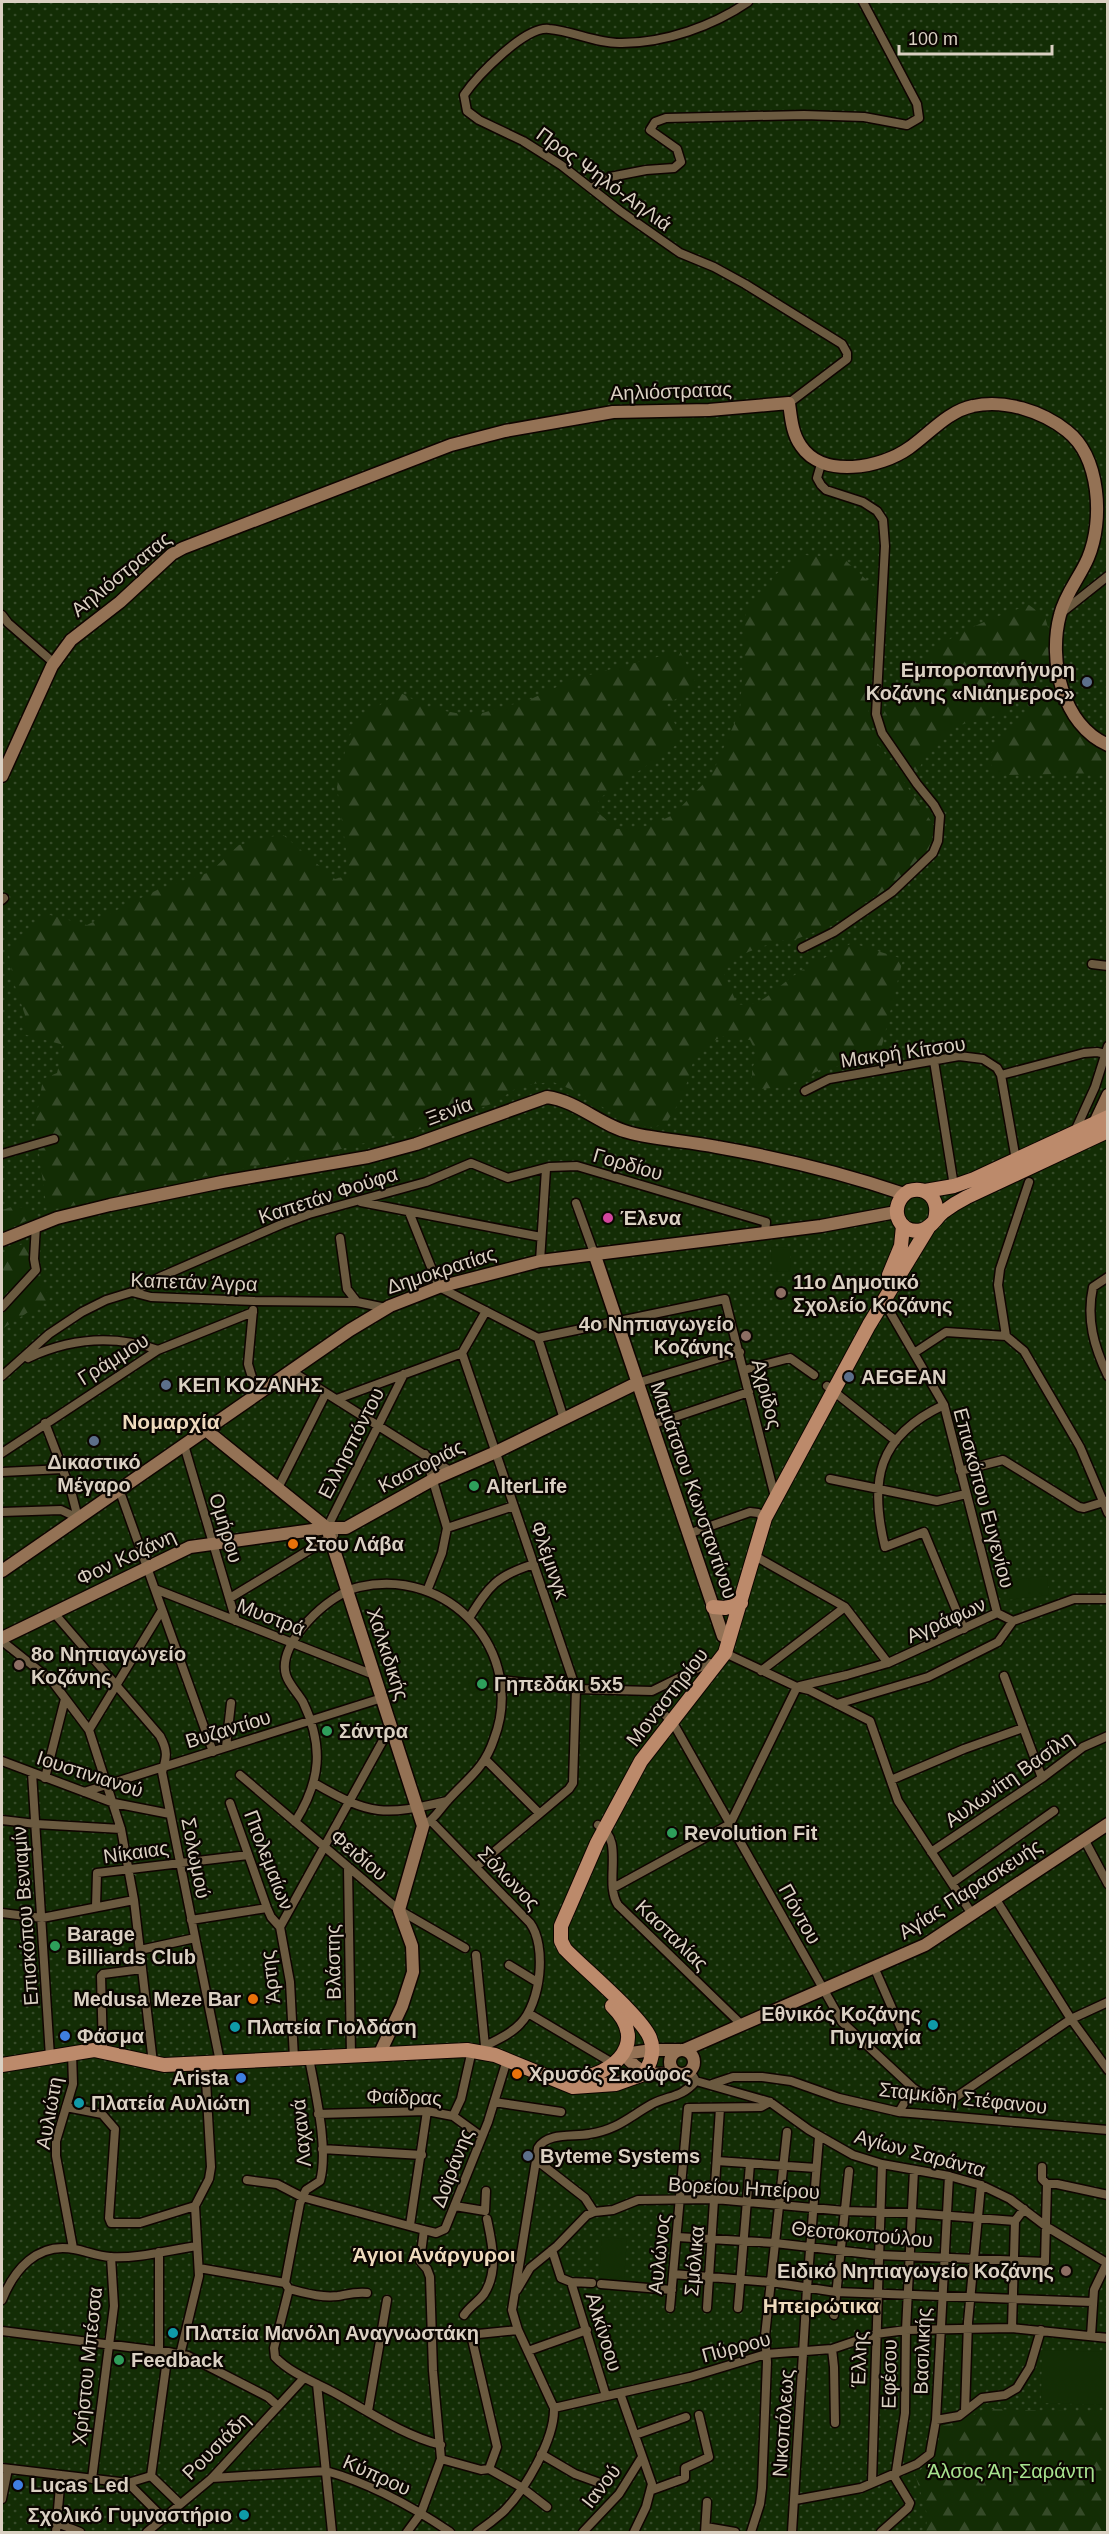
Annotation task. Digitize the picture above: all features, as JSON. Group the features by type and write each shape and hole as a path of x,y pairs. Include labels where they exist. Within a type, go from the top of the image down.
{"main road":[{"path":"1101,1120 954,1186 925,1191 914,1189 904,1194 898,1202 896,1212 903,1226 915,1231 932,1224 948,1208 967,1197 1107,1131"},
{"path":"925,1191 936,1203 932,1224"},
{"name":"Μοναστηρίου","path":"830,1388 932,1224"},
{"name":"Μοναστηρίου","path":"619,2059 628,2032 622,2017 561,1956 553,1941 552,1931 555,1917 629,1766 725,1653 761,1516 890,1272 900,1246 903,1226"},
{"name":"Μοναστηρίου","path":"669,1718 709,1663 723,1636 753,1555 761,1516"},
{"path":"713,1606 721,1609 736,1605"},
{"name":"Μοναστηρίου","path":"601,1827 561,1926 561,1941 565,1949 642,2025 650,2038 652,2050"},
{"path":"2,2065 72,2053 103,2051 171,2065 480,2049 569,2086 585,2088 616,2084 644,2074 650,2062 652,2050"},
{"path":"550,2078 565,2080 581,2078 619,2059"}],"street":[{"name":"Προς Ψηλό-ΑηΛιά","path":"748,2 703,26 663,38 621,44 546,28 519,40 496,58 464,95 467,111 479,120 523,141 561,165 680,252 745,284 842,344 848,353 846,359 789,403"},
{"path":"592,188 610,177 646,170 674,168 681,162 677,149 650,130 655,122 666,118 804,115 864,117 907,125 919,118 917,104 863,2"},
{"path":"789,403 798,441 806,453 821,464 853,466 890,458 908,449 947,419 972,406 1012,406 1054,422 1076,439 1089,458 1094,474 1096,505 1093,538 1088,557 1060,614 1056,638 1057,661 1066,698 1082,728 1107,746"},
{"name":"Αηλιόστρατας","path":"2,776 54,663 81,631 120,602 172,554 183,548 451,446 505,431 613,411 701,411 789,403"},
{"path":"802,948 834,932 892,892 933,853 941,829 940,816 934,805 882,733 876,714 885,546 883,520 872,506 826,490 817,478 821,464"},
{"path":"1060,614 1107,576"},
{"path":"2,615 8,623 54,663"},
{"path":"1092,964 1107,966"},
{"path":"1016,1160 1001,1075 1084,1053 1107,1050 1095,1087 1075,1131"},
{"name":"Μακρή Κίτσου","path":"805,1091 829,1079 971,1056 990,1062 1001,1075"},
{"path":"934,1061 954,1186"},
{"path":"1088,1139 1101,1120 1107,1095"},
{"name":"Ξενία","path":"2,1240 57,1218 222,1182 368,1157 416,1144 547,1097 564,1101 618,1130 790,1161 904,1194"},
{"path":"2,1154 54,1139"},
{"name":"Γορδίου","path":"471,1163 508,1178 546,1168 578,1166 766,1222 765,1232"},
{"name":"Καπετάν Φούφα","path":"132,1293 160,1276 282,1224 309,1214 426,1182 471,1163"},
{"path":"540,1261 546,1168"},
{"path":"1006,1336 998,1285 1000,1269 1029,1182"},
{"path":"357,1202 541,1237"},
{"path":"576,1203 594,1253"},
{"path":"409,1212 439,1287 538,1338 616,1321"},
{"name":"Δημοκρατίας","path":"2,1571 257,1394 386,1308 439,1287 540,1261 845,1222 896,1212"},
{"path":"2,1307 36,1270 34,1258 36,1226"},
{"path":"340,1238 347,1288 357,1302"},
{"name":"Μαμάτσιου Κωνσταντίνου","path":"594,1253 723,1636"},
{"path":"1107,1277 1093,1287 1089,1314 1094,1341 1107,1376"},
{"name":"Καπετάν Άγρα","path":"21,1362 49,1334 82,1312 106,1300 132,1293 254,1301 357,1302 386,1308"},
{"name":"Αχρίδος","path":"616,1321 725,1299 774,1492"},
{"name":"Επισκόπου Ευγενίου","path":"884,1300 944,1405 997,1613"},
{"path":"254,1301 248,1364 257,1394"},
{"path":"337,1399 462,1353 486,1311"},
{"name":"Γράμμου","path":"2,1453 158,1350 253,1312"},
{"path":"914,1353 946,1332 1006,1336 1024,1351 1080,1447 1106,1502 1107,1513"},
{"path":"538,1338 564,1419"},
{"path":"2,1370 46,1351 100,1339 139,1343 158,1350"},
{"path":"637,1383 740,1352"},
{"name":"Φλέμινγκ","path":"462,1353 576,1689 573,1783 569,1789 538,1813"},
{"path":"744,1370 790,1358 814,1375"},
{"path":"2,1376 21,1362"},
{"path":"291,1371 450,1471"},
{"name":"Ελλησπόντου","path":"328,1532 404,1374"},
{"name":"Καστοριάς","path":"346,1528 450,1471 496,1452 637,1383"},
{"path":"830,1388 896,1441"},
{"path":"651,1425 749,1392"},
{"path":"278,1488 326,1393"},
{"path":"944,1405 921,1418 896,1441 882,1465 877,1490 878,1514 885,1547 924,1532 964,1629"},
{"path":"45,1423 63,1469 78,1518"},
{"path":"206,1430 328,1532 230,1598"},
{"name":"Ομήρου","path":"184,1445 236,1621"},
{"path":"424,1454 434,1479 447,1528 442,1553 427,1590"},
{"path":"960,1471 1003,1460 1079,1507 1084,1508 1106,1502"},
{"path":"2,1472 63,1469"},
{"path":"830,1479 937,1501 966,1494"},
{"path":"119,1489 213,1752"},
{"path":"447,1528 514,1506"},
{"path":"2,1512 61,1510 78,1518"},
{"path":"688,1534 744,1514 761,1516"},
{"name":"Φον Κοζάνη","path":"2,1640 190,1547 346,1528"},
{"name":"Χαλκιδικής","path":"328,1532 418,1808 427,1823"},
{"path":"753,1555 845,1607 888,1663"},
{"path":"469,1618 486,1592 499,1578 534,1564"},
{"path":"295,1822 305,1806 314,1783 318,1754 311,1721 301,1698 286,1675 285,1666 292,1643 317,1611 347,1590 366,1585 389,1583 427,1590 445,1599 469,1618 490,1647 501,1680 499,1725 486,1760 468,1782 427,1823 399,1910 412,1946 413,1972 402,2006 379,2055"},
{"name":"Μυστρά","path":"155,1590 374,1675"},
{"name":"Αγράφων","path":"796,1687 888,1663 997,1613 1013,1622 1074,1599 1107,1599"},
{"path":"761,1671 845,1607"},
{"path":"89,1730 162,1610"},
{"name":"Σολωμού","path":"54,1613 160,1736 167,1748 168,1755 162,1772 220,2062"},
{"path":"837,1704 928,1677 998,1642 1013,1622"},
{"path":"2,1640 52,1681 89,1730 121,1829 134,1900 153,2063"},
{"path":"725,1653 796,1687 809,1690 870,1721 898,1801 972,1914"},
{"path":"501,1680 576,1689 652,1691 709,1663"},
{"path":"1004,1676 1042,1778"},
{"path":"613,1888 730,1824 796,1687"},
{"name":"Βυζαντίου","path":"84,1792 382,1698"},
{"path":"45,1778 66,1699"},
{"path":"226,1747 231,1703"},
{"name":"Πόντου","path":"669,1718 842,2022 913,2088"},
{"path":"280,1927 391,1726"},
{"path":"891,1780 964,1749 1023,1728"},
{"name":"Αυλωνίτη Βασίλη","path":"931,1852 1042,1778 1083,1747 1107,1736"},
{"path":"476,1867 538,1813 486,1760"},
{"name":"Ιουστινιανού","path":"2,1761 114,1803 170,1814"},
{"name":"Επισκόπου Βενιαμίν","path":"32,1773 50,2057"},
{"name":"Φειδίου","path":"240,1775 399,1910 465,1948"},
{"path":"314,1783 348,1804 380,1811 418,1808 447,1801"},
{"name":"Πτολεμαίων","path":"230,1803 267,1908 280,1927"},
{"path":"952,1883 1054,1811"},
{"path":"2,1820 121,1829"},
{"name":"Σόλωνος","path":"427,1823 476,1867 534,1929 540,1947 537,1982 528,2013 521,2024 512,2031 480,2049"},
{"name":"Αγίας Παρασκευής","path":"685,2052 741,2024 925,1945 1107,1824"},
{"name":"Κασταλίας","path":"601,1827 611,1838 614,1900 741,2024"},
{"path":"1084,1839 1107,1884"},
{"name":"Νίκαιας","path":"96,1906 97,1873 248,1855"},
{"name":"Βλάστης","path":"348,1867 351,2056"},
{"path":"995,1898 1071,2019 1107,2070"},
{"path":"2,1913 42,1918 134,1900"},
{"path":"191,1920 267,1908"},
{"name":"Άρτης","path":"280,1927 290,1982 294,2058"},
{"path":"140,1950 195,1938"},
{"path":"453,2116 480,2049 476,1954"},
{"path":"509,1965 537,1982"},
{"path":"874,1967 902,2031"},
{"path":"103,2051 101,1976 142,1969"},
{"path":"899,2112 913,2088 933,2099 956,2097 1071,2019 1107,2002"},
{"path":"528,2013 633,2066 644,2074 676,2073 693,2076"},
{"path":"477,2532 503,2511 521,2487 541,2454 555,2421 554,2408 518,2330 512,2310 512,2298 538,2148 547,2140 557,2137 588,2135 615,2128 650,2105 678,2096 693,2076 694,2063 685,2052 652,2050 619,2059"},
{"path":"676,2073 670,2067 669,2061 673,2053 685,2052"},
{"name":"Αυλιώτη","path":"72,2053 74,2084 56,2141 56,2156 73,2248"},
{"name":"Λαχανά","path":"303,2197 306,2190 320,2181 323,2172 318,2114 309,2058"},
{"name":"Δοϊράνης","path":"441,2459 433,2371 430,2277 420,2261 424,2230 436,2233 445,2229 482,2137 507,2060"},
{"path":"180,2355 198,2286 195,2206 209,2179 211,2167 205,2063"},
{"name":"Αγίων Σαράντα","path":"693,2076 730,2092 770,2103 819,2137 853,2155 882,2164 949,2176 981,2185 1010,2199 1047,2227 1107,2263"},
{"name":"Σταμκίδη Στέφανου","path":"712,2084 733,2078 762,2077 791,2081 839,2098 899,2112 1107,2130"},
{"path":"494,2102 561,2112"},
{"name":"Αυλώνος","path":"670,2308 688,2108 766,2106 770,2103"},
{"path":"66,2107 102,2114 115,2129 109,2218 111,2223 140,2223 195,2206"},
{"name":"Σμόλικα","path":"706,2308 720,2108"},
{"path":"410,2225 427,2110"},
{"name":"Φαίδρας","path":"318,2114 427,2110 453,2116 482,2137"},
{"path":"751,2532 760,2504 762,2488 768,2362 765,2336 787,2132"},
{"name":"Νικοπόλεως","path":"792,2532 819,2137"},
{"path":"322,2149 422,2155"},
{"path":"536,2159 585,2198 594,2212"},
{"path":"717,2161 816,2168"},
{"path":"738,2308 750,2164"},
{"name":"Έλλης","path":"872,2482 882,2164"},
{"path":"1042,2167 1042,2180 1047,2184 1057,2184 1107,2195"},
{"name":"Εφέσου","path":"896,2471 905,2413 906,2330 914,2170"},
{"path":"834,2315 849,2171"},
{"name":"Βασιλικής","path":"896,2471 917,2464 930,2454 936,2420 949,2176"},
{"path":"247,2180 277,2184 303,2197 424,2230"},
{"path":"1047,2184 1047,2227"},
{"path":"965,2411 970,2298 981,2185"},
{"path":"464,2315 485,2292 491,2275 494,2249 486,2215 486,2191"},
{"path":"303,2197 300,2203 287,2286 274,2348 275,2357 304,2378 413,2436 441,2445"},
{"name":"Βορείου Ηπείρου","path":"512,2298 530,2268 552,2250 578,2222 594,2212 613,2210 638,2200 715,2199 845,2211 880,2211 1016,2221"},
{"path":"455,2205 486,2215"},
{"path":"1012,2328 1016,2221 1024,2209"},
{"name":"Θεοτοκοπούλου","path":"677,2236 775,2243 878,2255 1045,2262 1047,2227"},
{"path":"2,2300 5,2283 29,2259 50,2250 73,2248 111,2257 197,2246"},
{"name":"Αλκίνοου","path":"552,2250 561,2278 571,2282 606,2396"},
{"path":"151,2476 164,2351 159,2252"},
{"name":"Χρήστου Μπέσσα","path":"92,2479 114,2306 111,2257"},
{"path":"1091,2336 1092,2302 1096,2284 1107,2263"},
{"path":"199,2268 287,2286 319,2296 338,2296 353,2291 367,2293"},
{"path":"673,2274 771,2282 836,2292 1092,2302"},
{"path":"571,2282 672,2290"},
{"path":"368,2411 387,2300"},
{"name":"Πύρρου","path":"554,2408 690,2377 766,2354 832,2349 876,2334 906,2330 1012,2328 1107,2338"},
{"path":"489,2469 497,2447 472,2339 473,2335 518,2330"},
{"path":"528,2351 587,2330"},
{"path":"936,2420 959,2416 982,2398 1005,2395 1017,2388 1025,2379 1030,2367 1041,2330"},
{"path":"2,2331 164,2351 180,2355 268,2397 278,2406"},
{"path":"832,2349 835,2422"},
{"name":"Ρουσιάδη","path":"147,2532 212,2478 304,2378"},
{"path":"317,2384 332,2532"},
{"path":"620,2392 652,2484 637,2532"},
{"path":"652,2490 685,2478 686,2468 709,2457 699,2415"},
{"path":"635,2435 686,2417"},
{"path":"541,2454 575,2474 600,2482"},
{"name":"Ιανού","path":"584,2532 619,2494 642,2457"},
{"path":"407,2532 421,2513 441,2459 481,2470 489,2469 521,2487 547,2506"},
{"path":"2,2499 5,2469 129,2483 151,2476"},
{"name":"Κύπρου","path":"212,2478 326,2471 342,2476 421,2513 450,2532"},
{"path":"795,2500 852,2490 896,2471 896,2481 908,2498 909,2508 881,2532"},
{"path":"56,2532 61,2475"},
{"path":"151,2476 180,2504"},
{"path":"129,2483 163,2518"},
{"path":"708,2502 705,2530 735,2532"},
{"path":"57,2523 80,2532"}],"green space":[{"path":"2,2 1107,2 1107,2532 2,2532"},
{"path":"805,555 843,558 875,588 868,720 878,744 935,827 928,852 891,886 828,927 791,941 780,940 727,960 723,971 737,1004 746,1005 762,1000 790,978 852,943 903,959 879,1058 822,1069 785,1087 760,1089 752,1081 752,1068 758,1056 750,1040 724,1036 704,1045 693,1062 683,1096 667,1122 652,1128 625,1121 580,1093 553,1082 521,1085 494,1103 432,1126 337,1150 146,1188 82,1204 55,1209 46,1204 35,1125 43,1079 57,1073 64,1045 23,1034 25,1015 14,983 9,955 22,934 50,915 87,925 159,889 210,872 239,845 282,834 335,879 347,876 346,849 337,787 348,738 361,718 399,692 429,708 472,716 531,699 574,679 680,651 696,683 689,691 666,705 676,726 679,743 600,798 595,810 617,829 649,826 673,815 711,776 740,711 746,613 776,574"},
{"path":"1029,605 1045,617 1049,631 1051,669 1031,676 1004,711 985,720 956,725 929,749 917,773 884,729 880,719 900,686 920,662 948,640 978,624"},
{"path":"1053,688 1058,692 1085,734 1107,753 1107,773 1005,775 996,781 989,756 1017,720"},
{"path":"12,1207 27,1208 32,1218 2,1232 2,1210"},
{"path":"27,1242 31,1266 50,1298 2,1329 2,1253"},
{"path":"790,1247 791,1271 772,1272 771,1248"},
{"path":"1047,1576 1049,1595 1008,1600 1006,1581"},
{"name":"Γηπεδάκι 5x5","path":"493,1675 496,1686 471,1693 468,1682"},
{"path":"602,2237 627,2239 624,2279 599,2278"},
{"path":"1042,2350 1107,2352 1107,2405 1041,2403"},
{"name":"Άλσος Άη-Σαράντη","path":"984,2409 1107,2412 1107,2532 926,2532 927,2514 915,2474 936,2458 941,2426 967,2419"}],"place":[{"name":"Εμποροπανήγυρη Κοζάνης «Νιάημερος»","path":"1087,682"},
{"name":"Έλενα","path":"608,1218"},
{"name":"11ο Δημοτικό Σχολείο Κοζάνης","path":"781,1293"},
{"name":"4o Νηπιαγωγείο Κοζάνης","path":"746,1336"},
{"name":"AEGEAN","path":"849,1377"},
{"name":"ΚΕΠ ΚΟΖΑΝΗΣ","path":"166,1385"},
{"name":"Δικαστικό Μέγαρο","path":"94,1441"},
{"name":"AlterLife","path":"474,1486"},
{"name":"Στου Λάβα","path":"293,1544"},
{"name":"8ο Νηπιαγωγείο Κοζάνης","path":"19,1665"},
{"name":"Γηπεδάκι 5x5","path":"482,1684"},
{"name":"Σάντρα","path":"327,1731"},
{"name":"Revolution Fit","path":"672,1833"},
{"name":"Barage Billiards Club","path":"55,1946"},
{"name":"Medusa Meze Bar","path":"253,1999"},
{"name":"Εθνικός Κοζάνης Πυγμαχία","path":"933,2025"},
{"name":"Πλατεία Γιολδάση","path":"235,2027"},
{"name":"Φάσμα","path":"65,2036"},
{"name":"Χρυσός Σκούφος","path":"517,2074"},
{"name":"Arista","path":"241,2078"},
{"name":"Πλατεία Αυλιώτη","path":"79,2103"},
{"name":"Byteme Systems","path":"528,2156"},
{"name":"Ειδικό Νηπιαγωγείο Κοζάνης","path":"1066,2271"},
{"name":"Πλατεία Μανόλη Αναγνωστάκη","path":"173,2333"},
{"name":"Feedback","path":"119,2360"},
{"name":"Lucas Led","path":"18,2485"},
{"name":"Σχολικό Γυμναστήριο","path":"244,2515"}],"district":[{"name":"Νομαρχία","path":"171,1421"},
{"name":"Άγιοι Ανάργυροι","path":"434,2254"},
{"name":"Ηπειρώτικα","path":"821,2305"}]}
